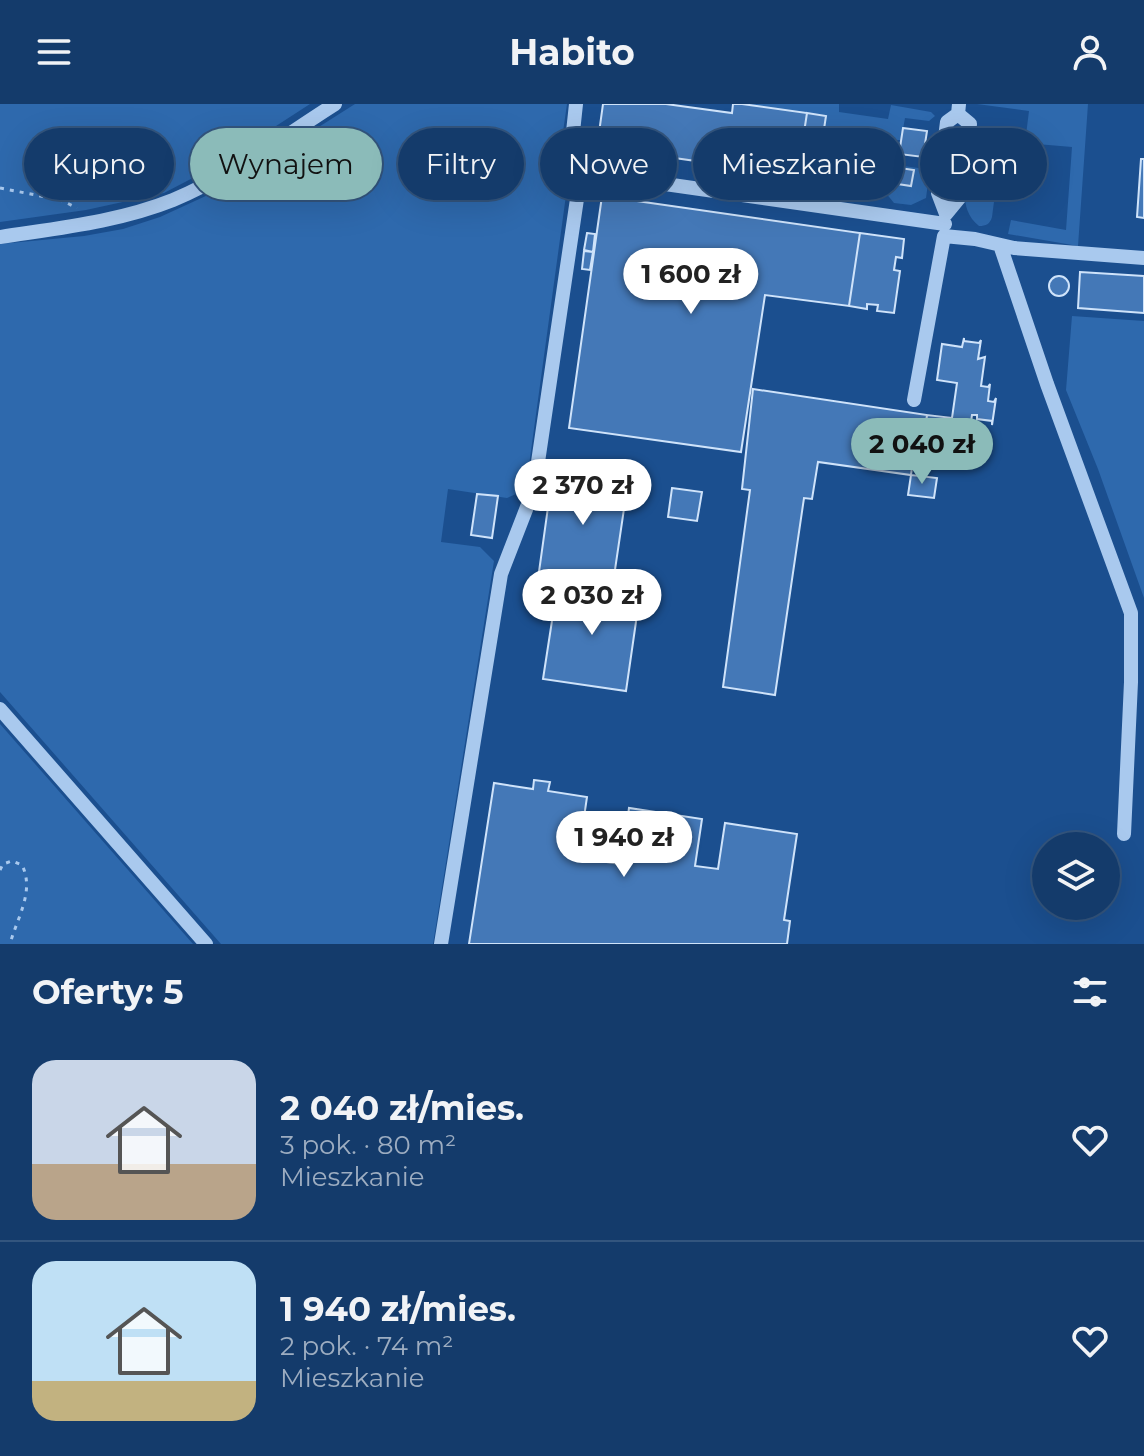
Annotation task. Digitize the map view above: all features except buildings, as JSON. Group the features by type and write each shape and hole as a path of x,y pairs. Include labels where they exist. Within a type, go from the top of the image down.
{"lane":[{"path":"0,237 101,221 170,201 209,184 335,104"},
{"path":"573,128 576,104"},
{"path":"914,400 945,225 960,197 970,124 959,109 947,122 938,193 945,225"},
{"path":"677,186 945,225 975,239 1000,245 1144,258"},
{"path":"441,944 501,574 534,489 577,200"},
{"path":"1000,245 1131,613 1124,834"},
{"path":"0,709 206,944"}],"path":[{"path":"0,188 61,200 101,221"},
{"path":"0,870 3,864 12,861 22,865 26,873 28,892 10,944"}],"shaded area":[{"path":"0,104 310,104 273,128 190,128 190,179 174,188 174,128 24,128 24,200 132,200 0,222"},
{"path":"355,104 567,104 564,128 540,128 540,200 565,200 527,480 523,491 507,498 448,489 441,542 480,547 494,561 433,944 221,944 0,692 0,244 123,229 197,200 382,200 382,128 317,128"},
{"path":"742,104 839,104 839,112 888,119 891,105 931,112 935,116 929,121 905,118 903,128 824,128 826,116"},
{"path":"977,104 1088,104 1078,246 1008,234 1011,220 1066,230 1072,147 1047,145 1047,128 1027,128 1029,111"},
{"path":"904,166 920,168 922,200 911,205 892,200 904,200"},
{"path":"994,200 989,223 979,226 972,219 965,201"},
{"path":"1072,316 1144,321 1144,598 1066,390"},
{"path":"0,724 193,944 0,944"}]}
